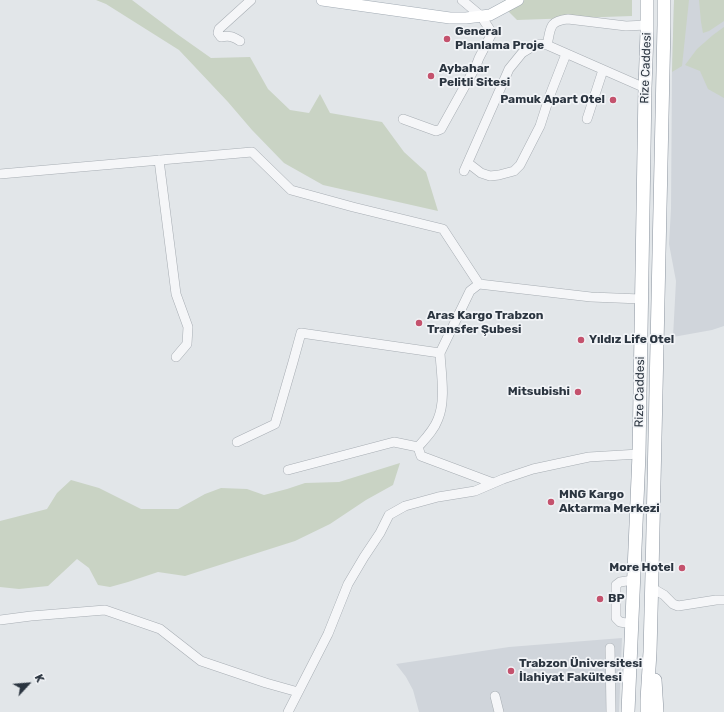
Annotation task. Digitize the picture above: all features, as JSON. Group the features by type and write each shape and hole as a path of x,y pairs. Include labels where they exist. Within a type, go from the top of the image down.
{"highway":[{"name":"Rize Caddesi","path":"628,712 639,454 647,0"},
{"name":"Rize Caddesi","path":"647,712 652,588 664,0"},
{"path":"650,652 657,712"}],"main road":[{"path":"322,0 450,18 490,15 518,0"}],"street":[{"path":"240,41 227,35 221,37 218,33 219,29 251,0"},
{"path":"403,119 436,131 441,129 476,66 492,33 481,16 462,0"},
{"path":"547,45 552,25 558,20 568,19 626,26 647,25"},
{"path":"566,54 540,126 520,166 514,171 499,176 490,176 466,167 509,69 522,53 532,47 539,44 547,45 645,88"},
{"path":"586,118 603,70"},
{"path":"0,174 252,152 291,190 443,229 479,284"},
{"path":"159,160 176,294 188,327 187,344 176,357"},
{"path":"418,447 431,433 435,426 443,403 440,353 470,291 479,284 591,297 641,299"},
{"path":"237,442 275,424 301,332 440,353"},
{"path":"288,470 394,442 418,447"},
{"path":"418,447 421,456 494,483"},
{"path":"288,712 328,634 348,584 380,533 389,515 405,506 438,497 475,491 532,469 589,457 639,454"},
{"path":"652,588 664,595 673,604 678,606 724,600"},
{"path":"0,620 105,610 160,628 201,661 298,692"},
{"path":"610,648 611,712"},
{"path":"495,696 499,712"}],"shaded area":[{"path":"674,0 724,0 724,326 712,330 673,337 676,281 669,244 671,209"},
{"name":"Trabzon Üniversitesi İlahiyat Fakültesi","path":"622,638 619,712 419,712 413,690 406,677 396,664 509,647"}],"green space":[{"path":"96,0 132,0 211,58 250,57 268,89 290,110 309,113 320,94 330,113 382,122 404,152 426,172 438,211 323,185 284,163 179,50 106,4"},
{"path":"505,0 632,0 632,16 517,20 500,3"},
{"path":"674,0 689,0 682,66 672,72"},
{"path":"699,0 724,0 724,21 709,31 703,33 701,22"},
{"path":"724,27 724,98 708,89 700,71 685,65 697,49"},
{"path":"400,463 393,485 366,500 330,524 295,541 185,576 158,572 110,587 98,585 89,568 77,559 48,586 19,589 0,587 0,521 47,509 57,493 71,480 99,488 141,509 178,509 205,494 221,488 247,489 264,495 305,483 339,482"}],"place":[{"name":"General Planlama Proje","path":"447,39"},
{"name":"Aybahar Pelitli Sitesi","path":"431,76"},
{"name":"Pamuk Apart Otel","path":"613,100"},
{"name":"Aras Kargo Trabzon Transfer Şubesi","path":"419,323"},
{"name":"Yıldız Life Otel","path":"581,340"},
{"name":"Mitsubishi","path":"578,392"},
{"name":"MNG Kargo Aktarma Merkezi","path":"551,502"},
{"name":"More Hotel","path":"682,568"},
{"name":"BP","path":"600,599"},
{"name":"Trabzon Üniversitesi İlahiyat Fakültesi","path":"511,671"}]}
